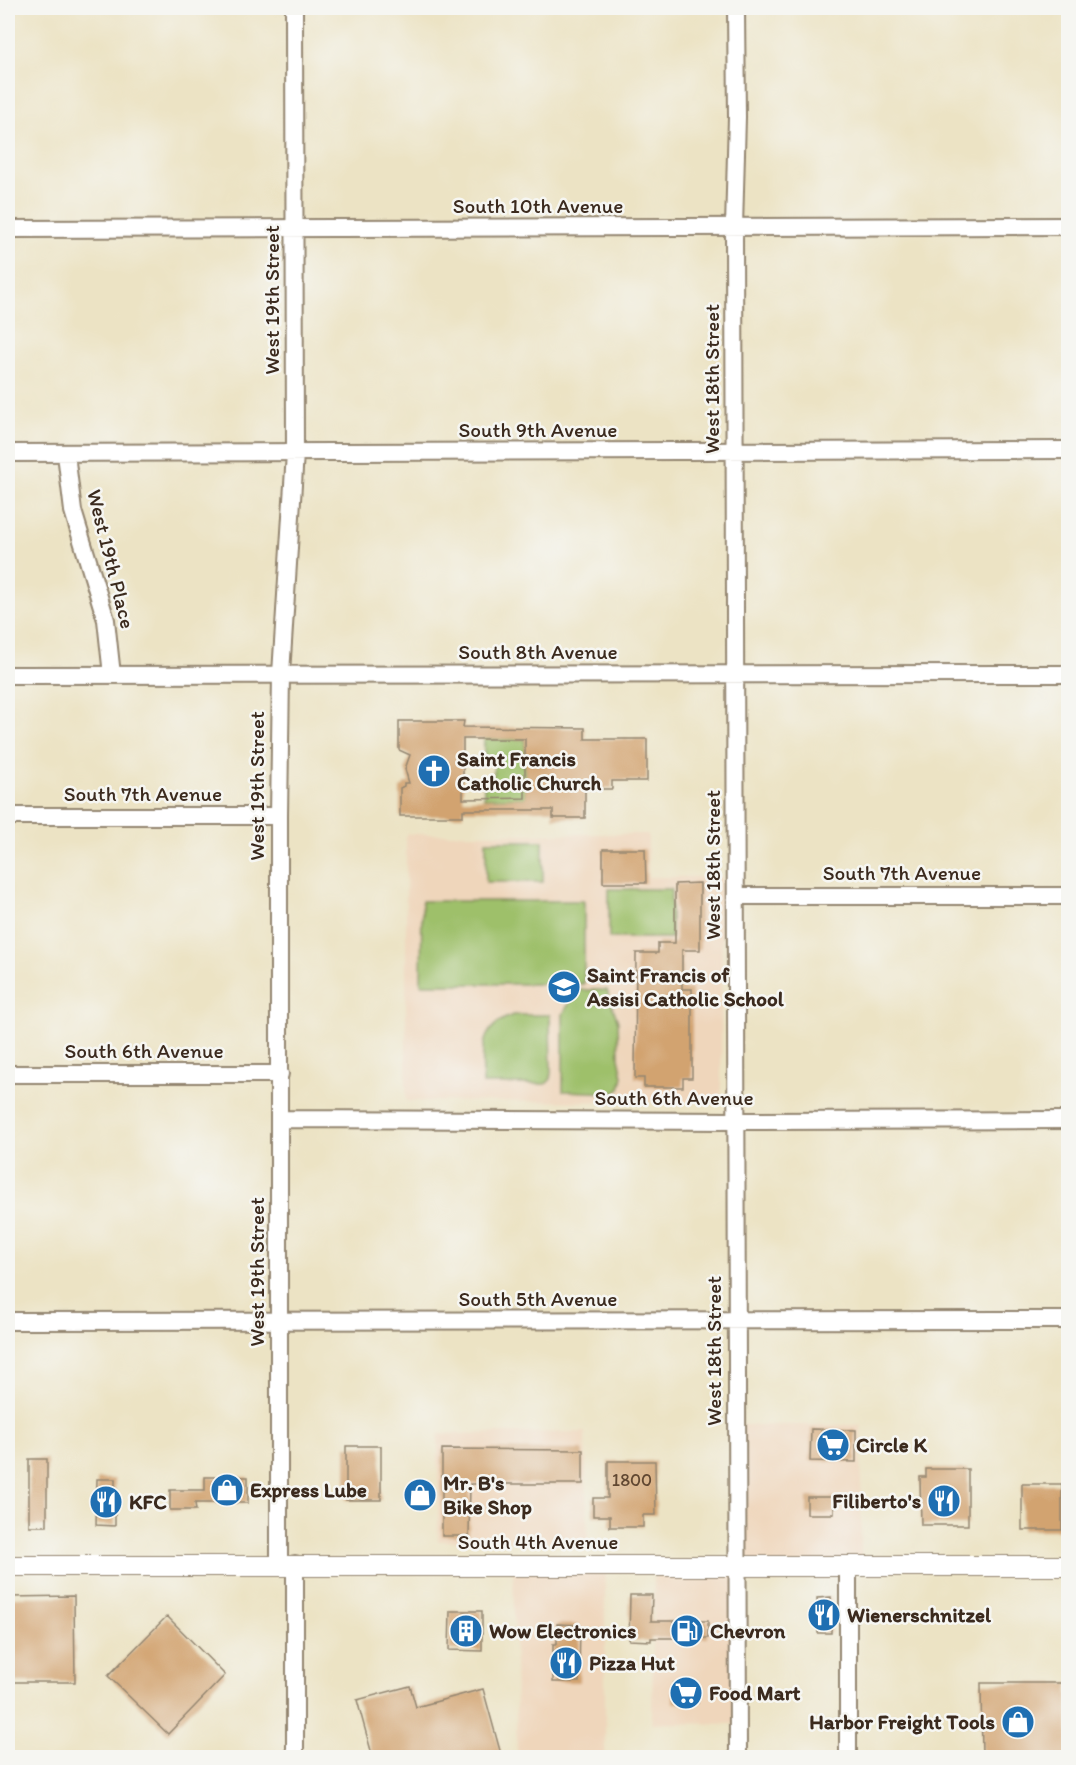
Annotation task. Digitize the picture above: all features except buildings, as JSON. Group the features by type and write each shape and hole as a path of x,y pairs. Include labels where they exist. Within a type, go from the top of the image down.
{"main road":[{"name":"South 4th Avenue","path":"8,1566 287,1564 1068,1566"}],"street":[{"name":"West 19th Street","path":"294,8 295,453 281,674 279,816 280,1322 295,1758"},
{"name":"West 18th Street","path":"736,8 737,117 734,227 738,1758"},
{"name":"South 10th Avenue","path":"8,230 1068,226"},
{"name":"South 9th Avenue","path":"8,453 1068,450"},
{"name":"West 19th Place","path":"66,454 73,511 106,620 112,675"},
{"name":"South 8th Avenue","path":"8,675 1068,674"},
{"name":"South 7th Avenue","path":"8,816 279,816"},
{"name":"South 7th Avenue","path":"736,896 1068,896"},
{"name":"South 6th Avenue","path":"8,1074 280,1074"},
{"name":"South 6th Avenue","path":"280,1119 1068,1120"},
{"name":"South 5th Avenue","path":"8,1321 1068,1320"},
{"path":"848,1567 848,1758"}],"shaded area":[{"name":"Saint Francis of Assisi Catholic School","path":"406,834 648,834 648,877 722,877 721,1097 719,1100 716,1102 406,1101"},
{"path":"737,1425 861,1425 861,1567 737,1567 738,1724 652,1723 654,1567 605,1568 605,1757 517,1757 513,1565 736,1567"},
{"path":"585,1432 588,1542 438,1541 438,1434"}],"green space":[{"path":"484,739 525,739 525,798 484,798 484,784 494,774 494,763 484,754"},
{"path":"486,841 543,841 543,882 486,882"},
{"path":"609,889 671,889 671,938 609,938"},
{"path":"422,901 584,901 584,984 421,984"},
{"path":"577,990 607,990 618,1022 619,1058 623,1076 620,1089 614,1093 563,1091 563,1014"},
{"path":"513,1015 550,1015 551,1079 546,1084 483,1084 484,1042 493,1027 501,1020"}],"place":[{"name":"Saint Francis Catholic Church","path":"434,771"},
{"name":"Saint Francis of Assisi Catholic School","path":"564,987"},
{"name":"Circle K","path":"833,1445"},
{"name":"Express Lube","path":"227,1490"},
{"name":"Mr. B's Bike Shop","path":"420,1495"},
{"name":"Filiberto's","path":"944,1501"},
{"name":"KFC","path":"106,1502"},
{"name":"Wienerschnitzel","path":"824,1615"},
{"name":"Wow Electronics","path":"466,1631"},
{"name":"Chevron","path":"687,1631"},
{"name":"Pizza Hut","path":"566,1663"},
{"name":"Food Mart","path":"686,1693"},
{"name":"Harbor Freight Tools","path":"1018,1722"}]}
